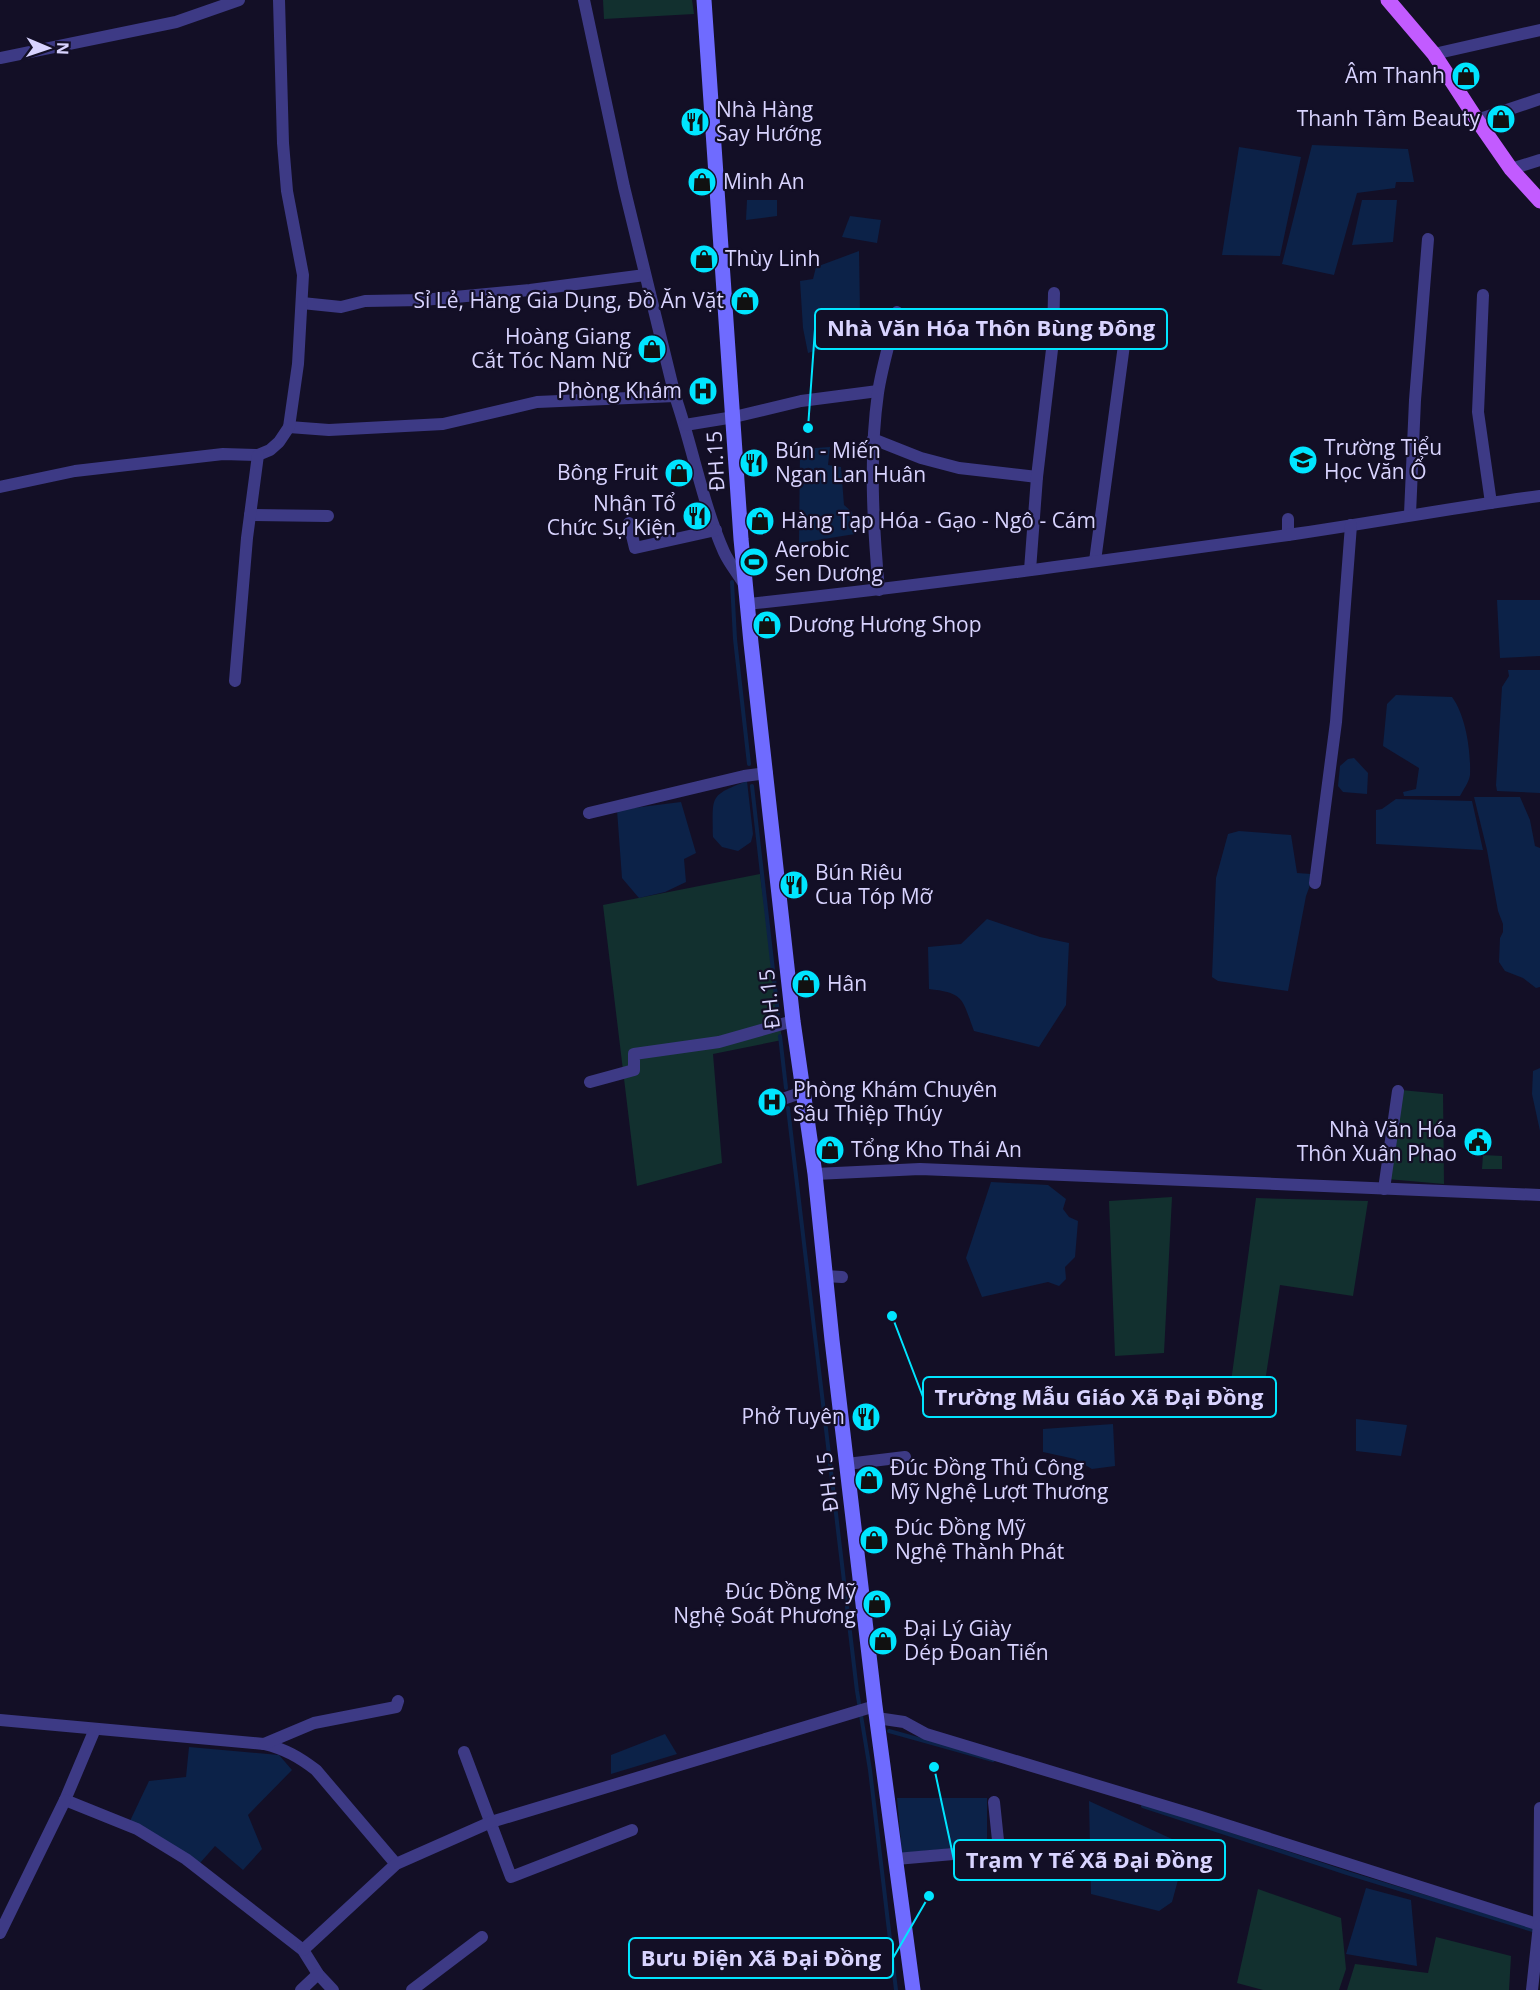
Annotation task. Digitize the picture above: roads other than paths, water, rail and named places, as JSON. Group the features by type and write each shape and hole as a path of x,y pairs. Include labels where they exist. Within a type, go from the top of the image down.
{"main road":[{"name":"ĐH.15","path":"704,0 747,604 876,1712 890,1776 896,1859 904,1889 913,1990"},
{"path":"1388,0 1434,54 1512,169 1540,201"}],"street":[{"path":"0,58 176,22 239,0"},
{"path":"0,487 75,471 223,454 258,455 270,450 279,442 289,427 298,364 303,275 287,191 283,143 279,0"},
{"path":"584,0 624,187 675,396 707,507 725,554 746,586"},
{"path":"1434,54 1540,30"},
{"path":"1477,120 1540,99"},
{"path":"1512,169 1540,160"},
{"path":"1410,514 1415,400 1428,239"},
{"path":"302,303 341,307 365,301 423,300 530,290 645,274"},
{"path":"1030,570 1037,477 1053,341 1054,292"},
{"path":"1483,295 1478,412 1491,503"},
{"path":"879,590 875,547 873,439 878,391 897,312"},
{"path":"1095,561 1124,345"},
{"path":"685,425 734,417 801,401 878,391"},
{"path":"289,427 329,430 443,424 537,402 675,396"},
{"path":"873,439 921,458 960,468 1037,477"},
{"path":"235,681 250,515 258,455"},
{"path":"747,604 879,590 1288,535 1410,514 1540,496"},
{"path":"250,515 328,516"},
{"path":"1288,519 1288,535"},
{"path":"629,523 635,548 716,530"},
{"path":"1315,883 1336,722 1351,525"},
{"path":"589,813 744,776 767,773"},
{"path":"590,1082 634,1070 634,1054 719,1042 794,1021"},
{"path":"1384,1189 1398,1091"},
{"path":"780,1100 803,1092"},
{"path":"815,1174 920,1169 1540,1195"},
{"path":"825,1276 842,1277"},
{"path":"847,1464 905,1457"},
{"path":"264,1744 314,1723 396,1707 398,1701"},
{"path":"303,1950 396,1864 491,1822 876,1712 904,1722 926,1734 1198,1816 1539,1925"},
{"path":"0,1720 264,1744 283,1749 300,1758 315,1770 396,1864"},
{"path":"0,1933 65,1800 95,1729"},
{"path":"464,1752 511,1877 632,1830"},
{"path":"65,1800 137,1829 186,1859 303,1950 318,1974 333,1990"},
{"path":"896,1859 999,1850 994,1802"},
{"path":"1532,1990 1539,1925 1540,1808"},
{"path":"411,1990 482,1937"},
{"path":"300,1990 318,1974"}],"water":[{"path":"1312,145 1408,149 1414,182 1396,182 1395,188 1357,193 1334,275 1282,264"},
{"path":"1239,147 1301,157 1280,256 1222,255"},
{"path":"747,200 777,200 777,216 746,220"},
{"path":"1362,200 1397,200 1393,242 1352,245"},
{"path":"850,216 881,220 877,243 842,237"},
{"path":"859,251 860,313 850,339 808,353 803,328 800,281 813,279 816,267"},
{"path":"830,447 828,465 841,467 844,505 852,512 855,534 799,543 800,449"},
{"path":"1497,600 1540,600 1540,656 1500,658"},
{"path":"1508,670 1540,670 1540,793 1497,791 1502,687 1509,676"},
{"path":"1396,695 1452,697 1461,714 1470,756 1469,778 1460,796 1404,796 1403,792 1416,789 1419,768 1383,746 1387,704"},
{"path":"1354,758 1368,773 1367,794 1343,792 1338,786 1340,766 1348,759"},
{"path":"747,781 753,834 751,842 738,851 722,847 713,837 715,799 725,790"},
{"path":"1474,797 1520,797 1530,820 1535,846 1540,848 1540,987 1536,988 1523,978 1505,971 1499,962 1503,924 1498,911 1487,850"},
{"path":"1396,799 1472,801 1483,850 1376,844 1376,810 1382,809"},
{"path":"681,802 696,853 684,859 686,882 665,892 639,898 622,878 617,810"},
{"path":"1239,831 1291,835 1297,873 1311,874 1312,880 1306,896 1288,991 1218,981 1212,977 1216,878 1228,834"},
{"path":"987,919 1040,937 1069,943 1066,1005 1039,1047 974,1031 964,1005 956,996 929,989 928,947 961,944"},
{"path":"1540,1068 1540,1131 1532,1094 1533,1071"},
{"path":"991,1182 1048,1185 1066,1199 1063,1209 1069,1217 1078,1221 1075,1257 1065,1267 1066,1279 1059,1286 1048,1282 982,1297 966,1258"},
{"path":"1356,1419 1407,1425 1401,1456 1356,1451"},
{"path":"1113,1424 1115,1466 1092,1469 1075,1459 1043,1452 1043,1429"},
{"path":"665,1734 677,1754 611,1774 611,1755"},
{"path":"189,1747 279,1755 292,1770 248,1815 262,1849 243,1870 215,1846 200,1863 130,1821 149,1781 186,1777"},
{"path":"897,1798 987,1798 987,1845 902,1853"},
{"path":"1089,1801 1196,1850 1181,1869 1172,1902 1159,1911 1091,1894"},
{"path":"1366,1888 1411,1900 1417,1966 1346,1954"}],"waterway":[{"path":"732,582 735,639 749,764"},
{"path":"752,786 778,1014"},
{"path":"780,1036 786,1088"},
{"path":"788,1108 857,1691 870,1770 896,1990"},
{"path":"889,1731 993,1760"},
{"path":"1143,1806 1347,1873 1536,1931"}],"place":[{"name":"Âm Thanh","path":"1466,76"},
{"name":"Thanh Tâm Beauty","path":"1501,119"},
{"name":"Nhà Hàng Say Hướng","path":"695,122"},
{"name":"Minh An","path":"702,182"},
{"name":"Thùy Linh","path":"704,259"},
{"name":"Sỉ Lẻ, Hàng Gia Dụng, Đồ Ăn Vặt","path":"745,301"},
{"name":"Hoàng Giang Cắt Tóc Nam Nữ","path":"652,349"},
{"name":"Phòng Khám","path":"703,391"},
{"name":"Nhà Văn Hóa Thôn Bùng Đông","path":"808,428"},
{"name":"Trường Tiểu Học Văn Ổ","path":"1303,460"},
{"name":"Bún - Miến Ngan Lan Huân","path":"754,463"},
{"name":"Bông Fruit","path":"679,473"},
{"name":"Nhận Tổ Chức Sự Kiện","path":"697,516"},
{"name":"Hàng Tạp Hóa - Gạo - Ngô - Cám","path":"760,521"},
{"name":"Aerobic Sen Dương","path":"754,562"},
{"name":"Dương Hương Shop","path":"767,625"},
{"name":"Bún Riêu Cua Tóp Mỡ","path":"794,885"},
{"name":"Hân","path":"806,984"},
{"name":"Phòng Khám Chuyên Sâu Thiệp Thúy","path":"772,1102"},
{"name":"Nhà Văn Hóa Thôn Xuân Phao","path":"1478,1142"},
{"name":"Tổng Kho Thái An","path":"830,1150"},
{"name":"Trường Mẫu Giáo Xã Đại Đồng","path":"892,1316"},
{"name":"Phở Tuyên","path":"866,1417"},
{"name":"Đúc Đồng Thủ Công Mỹ Nghệ Lượt Thương","path":"869,1480"},
{"name":"Đúc Đồng Mỹ Nghệ Thành Phát","path":"874,1540"},
{"name":"Đúc Đồng Mỹ Nghệ Soát Phương","path":"877,1604"},
{"name":"Đại Lý Giày Dép Đoan Tiến","path":"883,1641"},
{"name":"Trạm Y Tế Xã Đại Đồng","path":"934,1767"},
{"name":"Bưu Điện Xã Đại Đồng","path":"929,1896"}]}
